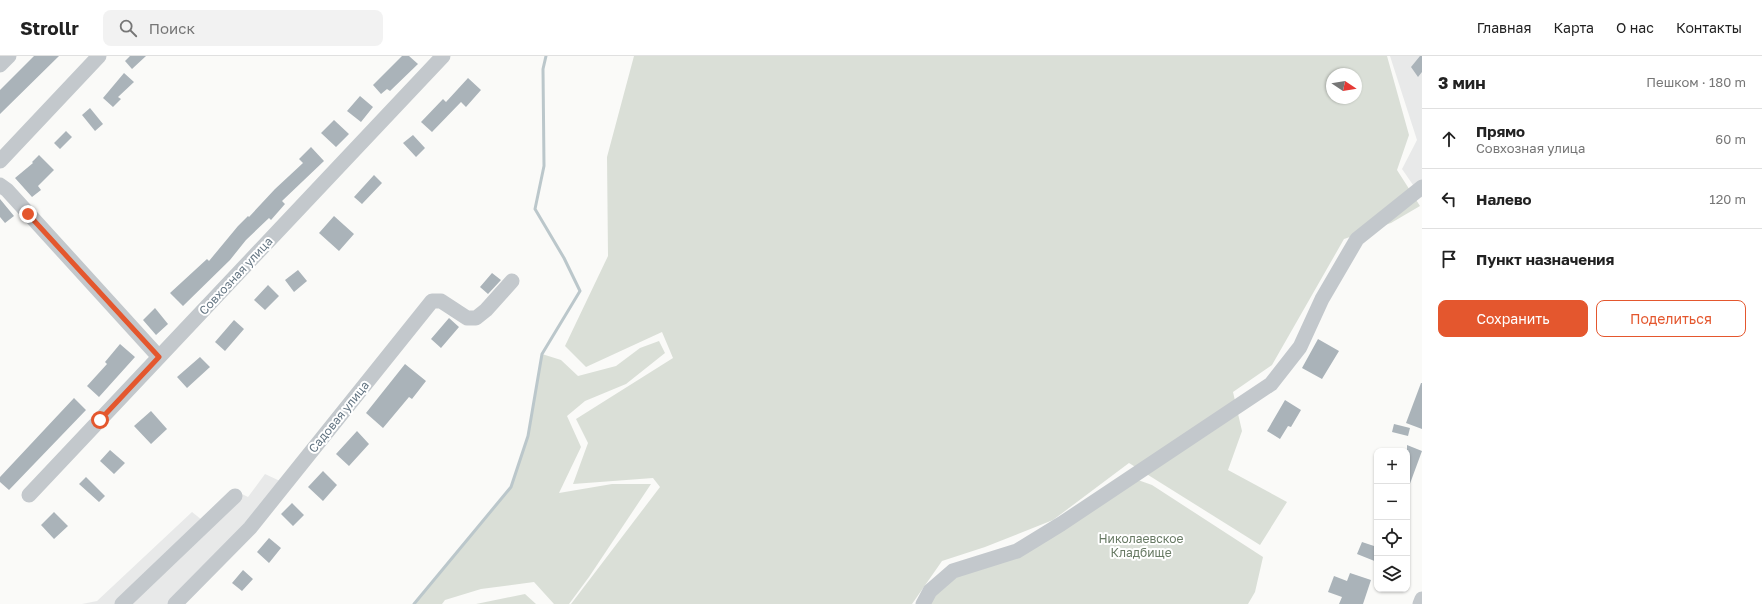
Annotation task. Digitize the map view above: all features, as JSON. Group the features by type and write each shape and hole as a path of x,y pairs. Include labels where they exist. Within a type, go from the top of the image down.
{"street":[{"name":"Совхозная улица","path":"29,495 443,56"},
{"path":"0,161 94,57"},
{"path":"0,185 7,190 159,357"},
{"path":"923,604 930,591 952,570 1017,551 1061,524 1271,384 1300,347 1322,299 1356,239 1422,187"},
{"name":"Садовая улица","path":"175,604 250,528 432,301 441,300 467,318 476,318 486,310 512,281"},
{"path":"122,604 235,496"},
{"path":"1420,604 1422,600"}],"shaded area":[{"path":"1390,56 1422,56 1422,198 1402,169 1417,140"},
{"path":"265,474 280,481 248,525 168,604 82,604 97,601 192,512 202,520 234,490 248,497"}],"green space":[{"path":"634,56 1387,56 1409,135 1397,170 1420,206 1391,223 1344,239 1272,365 1233,392 1242,431 1228,470 1287,502 1260,545 1129,463 1053,520 985,547 942,561 912,604 571,604 660,487 653,478 573,484 588,443 576,419 673,358 662,332 586,367 565,346 608,256 607,157"},
{"path":"659,341 665,353 626,384 585,401 567,416 581,447 559,493 612,484 651,484 589,577 569,604 554,604 534,582 481,589 445,600 442,604 414,604 511,487 528,436 542,354 561,360 578,376 616,366 640,348"},
{"name":"Николаевское Кладбище","path":"1138,480 1152,485 1263,557 1255,592 1248,604 929,604 933,598 957,575"},
{"path":"525,594 536,604 476,604"}],"building":[{"path":"34,56 59,56 0,114 0,90"},
{"path":"130,56 146,56 132,69 125,61"},
{"path":"402,56 409,56 418,64 390,91 387,89 381,94 373,85"},
{"path":"1420,56 1422,56 1422,72 1418,77 1411,67"},
{"path":"124,73 134,82 118,97 121,99 113,107 103,98"},
{"path":"468,78 481,90 466,107 461,102 432,132 421,122 443,99 446,102"},
{"path":"360,96 373,107 361,122 347,111"},
{"path":"90,108 103,124 95,131 82,115"},
{"path":"334,120 349,134 336,147 321,133"},
{"path":"66,131 72,137 60,149 54,143"},
{"path":"413,135 425,148 416,157 403,143"},
{"path":"311,147 324,161 282,201 285,204 271,220 269,218 246,240 230,260 183,306 170,293 207,259 209,261 238,226 303,163 299,159"},
{"path":"39,155 54,170 38,186 41,190 32,197 15,178 33,163 32,162"},
{"path":"374,175 382,183 362,204 354,197"},
{"path":"0,199 14,216 5,223 0,217"},
{"path":"334,216 354,234 339,251 319,233"},
{"path":"298,270 307,281 294,292 285,280"},
{"path":"492,273 501,280 488,294 480,287"},
{"path":"268,285 279,296 265,310 254,300"},
{"path":"155,308 168,324 156,335 143,320"},
{"path":"449,318 459,327 441,348 431,339"},
{"path":"234,320 244,329 225,351 215,342"},
{"path":"1318,339 1339,351 1322,379 1302,368"},
{"path":"120,344 135,357 99,397 87,386 107,364 105,362"},
{"path":"200,357 210,367 187,388 177,377"},
{"path":"405,364 426,381 412,399 409,397 383,428 366,413"},
{"path":"1422,383 1422,429 1406,423"},
{"path":"74,398 86,410 9,490 0,482 0,477"},
{"path":"1285,400 1301,410 1291,427 1288,426 1280,439 1267,431"},
{"path":"151,411 167,429 151,444 134,426"},
{"path":"1394,424 1410,428 1408,436 1392,432"},
{"path":"357,431 369,444 349,466 336,454"},
{"path":"1407,445 1422,451 1410,484 1410,448 1407,448"},
{"path":"110,450 125,463 114,474 100,461"},
{"path":"323,471 337,485 323,501 308,487"},
{"path":"86,477 105,496 99,502 79,484"},
{"path":"292,503 304,515 293,526 281,514"},
{"path":"54,512 68,526 54,539 41,525"},
{"path":"269,538 281,548 269,563 257,552"},
{"path":"1362,542 1374,546 1374,561 1357,554"},
{"path":"243,570 253,579 242,591 232,583"},
{"path":"1350,573 1371,580 1363,604 1339,604 1342,597 1328,592 1334,576 1347,581"}],"waterway":[{"path":"414,604 511,487 528,436 542,354 580,291 564,258 535,209 544,166 543,69 546,56"}],"route":[{"path":"28,214 159,357 100,420"}]}
